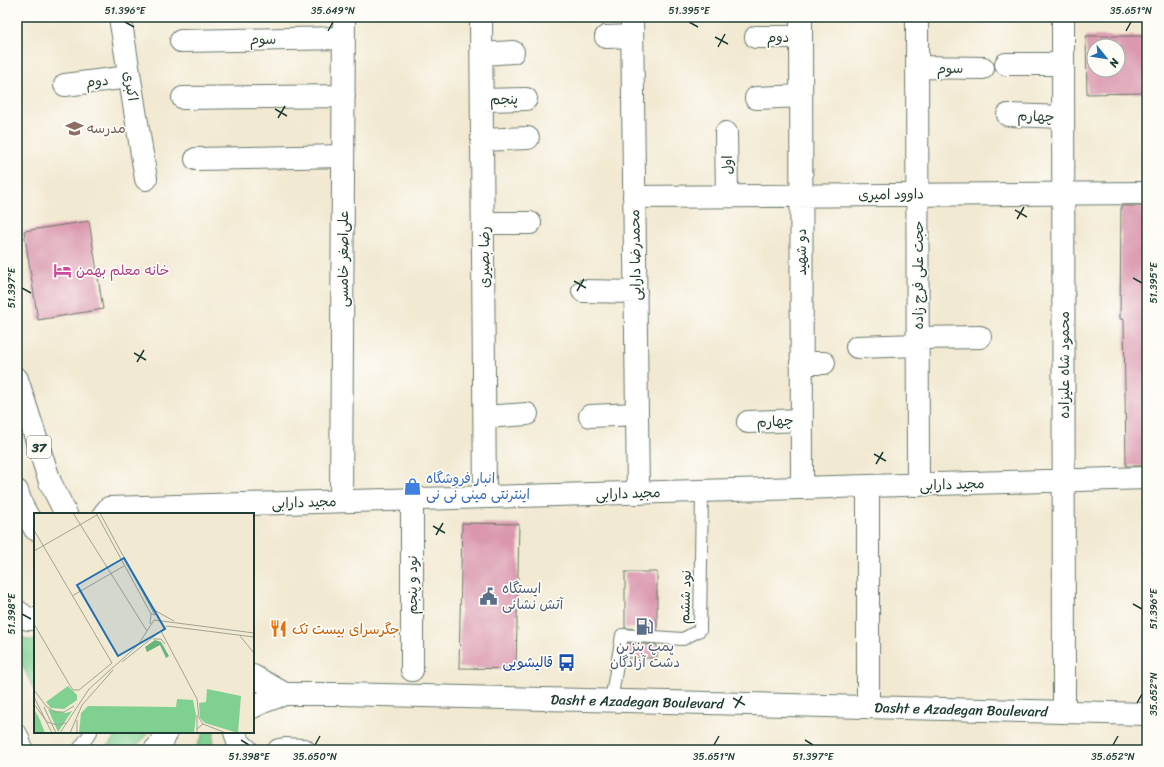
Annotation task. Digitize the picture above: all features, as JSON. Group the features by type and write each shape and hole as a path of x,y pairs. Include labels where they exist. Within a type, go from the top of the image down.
{"main road":[{"name":"اکبری","path":"120,17 146,179"},
{"name":"رضا بصیری","path":"481,17 485,497"},
{"name":"حجت علی فرج زاده","path":"917,17 918,485"},
{"name":"محمود شاه علیزاده","path":"1063,17 1064,712"},
{"path":"606,37 632,27"},
{"name":"محمدرضا دارایی","path":"632,27 638,493"},
{"name":"دوم","path":"756,37 801,27"},
{"name":"دو شهید","path":"801,27 802,488"},
{"name":"سوم","path":"181,41 344,28"},
{"name":"علی‌اصغر خامسی","path":"341,501 344,28"},
{"path":"482,54 513,52"},
{"path":"1006,64 1063,64"},
{"name":"سوم","path":"917,67 983,68"},
{"name":"دوم","path":"65,85 129,77"},
{"path":"183,98 344,96"},
{"path":"756,98 801,96"},
{"name":"پنجم","path":"482,100 526,99"},
{"name":"چهارم","path":"1008,115 1063,117"},
{"name":"اول","path":"726,133 727,196"},
{"path":"483,140 528,138"},
{"path":"196,158 343,156"},
{"name":"داوود امیری","path":"634,197 1147,193"},
{"path":"483,223 530,223"},
{"path":"583,291 636,292"},
{"path":"857,347 980,337"},
{"path":"802,363 824,362"},
{"name":"37","path":"17,379 50,482 66,513"},
{"path":"485,417 528,414"},
{"path":"590,416 637,414"},
{"name":"چهارم","path":"748,422 802,420"},
{"name":"مجید دارابی","path":"106,511 341,501 1147,478"},
{"path":"868,486 868,707"},
{"path":"17,491 22,506 34,527"},
{"name":"نود و پنجم","path":"412,499 412,670"},
{"path":"17,611 28,619 34,619"},
{"path":"254,677 284,694"},
{"path":"254,707 284,694"},
{"name":"Dasht e Azadegan Boulevard","path":"284,694 341,694 1147,714"},
{"path":"156,750 166,733"},
{"path":"235,733 238,742 247,750"},
{"path":"17,736 22,750"},
{"path":"279,750 285,748 304,750"}],"lane":[{"name":"نود ششم","path":"611,701 622,635 683,639 700,630 702,491"},
{"path":"254,693 284,694"},
{"path":"78,750 90,733"}],"green space":[{"path":"17,635 28,640 34,639 34,691 17,653"},
{"path":"118,733 148,733 133,750 104,750"},
{"path":"204,733 214,733 214,750 195,750"}],"building":[{"path":"1086,36 1147,36 1147,93 1087,94 1087,78 1126,78 1126,38 1086,38"},
{"path":"1121,206 1147,206 1147,466 1126,466 1124,319 1120,319"},
{"name":"خانه معلم بهمن","path":"89,221 103,309 38,320 24,231"},
{"name":"ایستگاه آتش نشانی","path":"462,523 519,524 516,669 459,668"},
{"path":"625,572 657,572 657,630 625,628"},
{"path":"628,643 657,645 657,658 626,658"}],"place":[{"name":"مدرسه","path":"74,128"},
{"name":"خانه معلم بهمن","path":"63,270"},
{"name":"انبار فروشگاه اینترنتی مینی نی نی","path":"413,486"},
{"name":"ایستگاه آتش نشانی","path":"489,596"},
{"name":"پمپ بنزین دشت آزادگان","path":"645,626"},
{"name":"جگرسرای بیست تک","path":"279,629"},
{"name":"قالیشویی","path":"566,662"}]}
